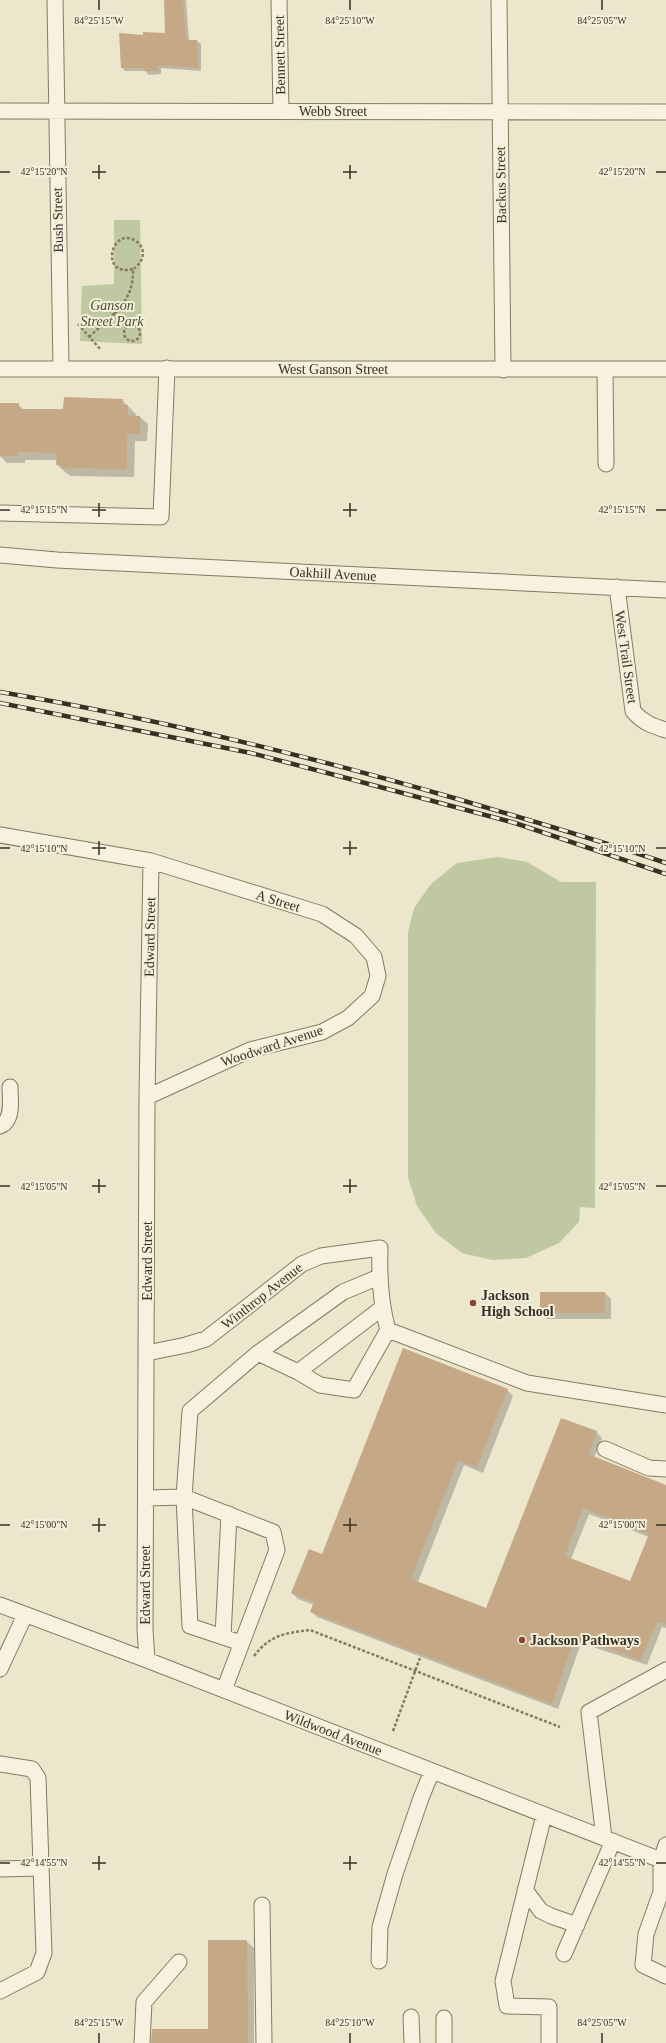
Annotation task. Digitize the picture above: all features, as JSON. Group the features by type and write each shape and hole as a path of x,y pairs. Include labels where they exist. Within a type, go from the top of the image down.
{"street":[{"name":"Bush Street","path":"54,0 61,368"},
{"name":"Bennett Street","path":"279,0 281,111"},
{"name":"Backus Street","path":"499,0 503,370"},
{"name":"Webb Street","path":"0,111 666,112"},
{"path":"0,513 161,517 167,368"},
{"name":"West Ganson Street","path":"0,369 666,369"},
{"path":"605,369 606,464"},
{"name":"Oakhill Avenue","path":"0,555 56,560 666,590"},
{"name":"West Trail Street","path":"617,587 633,710 641,720 653,727 666,730"},
{"name":"A Street","path":"0,835 151,861 322,914 356,936 367,947 374,957 378,976"},
{"name":"Edward Street","path":"147,1660 145,1629 147,1096 151,861"},
{"name":"Woodward Avenue","path":"147,1096 250,1050 322,1032 348,1018 372,996 378,976"},
{"path":"0,1126 3,1125 9,1117 10,1087"},
{"name":"Winthrop Avenue","path":"147,1353 186,1346 206,1339 302,1264 321,1256 380,1248 379,1277"},
{"path":"241,1643 190,1626 184,1497 190,1411 258,1353 343,1292 379,1277 382,1308 388,1330 354,1390 320,1385 298,1372 258,1353"},
{"path":"298,1372 382,1308"},
{"path":"388,1330 527,1384 666,1406"},
{"path":"605,1449 649,1468 666,1468"},
{"path":"146,1498 184,1497 273,1532 278,1550 224,1690"},
{"path":"223,1638 229,1514"},
{"name":"Wildwood Avenue","path":"0,1605 147,1660 663,1861"},
{"path":"0,1669 25,1615"},
{"path":"564,1954 577,1925 608,1840 589,1712 666,1670"},
{"path":"0,1764 32,1770 38,1778 44,1953 37,1972 0,1991"},
{"path":"379,1961 380,1927 413,1821 432,1771"},
{"path":"544,1815 503,1981 507,2006 549,2007 549,2043"},
{"path":"666,1845 660,1892 646,1934 643,1965 666,1976"},
{"path":"0,1869 40,1868"},
{"path":"525,1890 541,1911 577,1925"},
{"path":"262,1905 264,2043"},
{"path":"142,2043 144,2002 179,1962"},
{"path":"411,2017 412,2043"},
{"path":"444,2018 444,2043"}],"path":[{"path":"122,239 133,240 141,246 143,256 141,262 133,269 123,270 118,268 112,260 112,250 118,241 122,239"},
{"path":"89,337 128,299 134,280 133,269"},
{"path":"106,306 127,327"},
{"path":"78,324 101,350"},
{"path":"132,324 137,326 140,333 138,338 131,340 126,338 124,334 127,327 132,324"},
{"path":"251,1662 255,1654 270,1639 287,1632 310,1630 560,1727"},
{"path":"393,1731 420,1658"}],"green space":[{"name":"Ganson Street Park","path":"114,220 140,220 142,344 80,341 82,286 114,284"},
{"path":"498,857 527,862 561,882 596,882 595,1208 580,1207 579,1222 559,1243 526,1258 492,1260 462,1253 436,1233 417,1206 408,1177 408,932 414,908 431,884 457,863"}],"building":[{"path":"164,0 183,0 186,40 197,40 198,68 158,65 158,71 144,71 144,68 121,68 119,33 143,35 143,32 165,33"},
{"path":"64,397 123,399 123,405 128,405 128,415 140,416 140,434 127,434 127,469 61,468 61,465 56,465 57,453 18,452 18,456 0,456 0,403 19,403 19,409 63,409"},
{"path":"540,1292 605,1292 605,1313 540,1313"},
{"path":"403,1348 508,1389 477,1467 458,1460 411,1579 486,1608 561,1418 597,1431 588,1454 666,1485 666,1624 657,1622 641,1660 575,1637 552,1704 310,1612 314,1602 291,1593 309,1549 322,1554","holes":["583,1508 649,1534 630,1581 565,1556"]},
{"path":"208,1940 247,1940 248,2043 151,2043 152,2029 208,2029"}],"railway":[{"path":"0,692 115,713 285,752 454,798 587,837 666,863"},
{"path":"0,703 251,753 515,823 666,874"}],"place":[{"name":"Jackson High School","path":"473,1303"},
{"name":"Jackson Pathways","path":"522,1640"}]}
